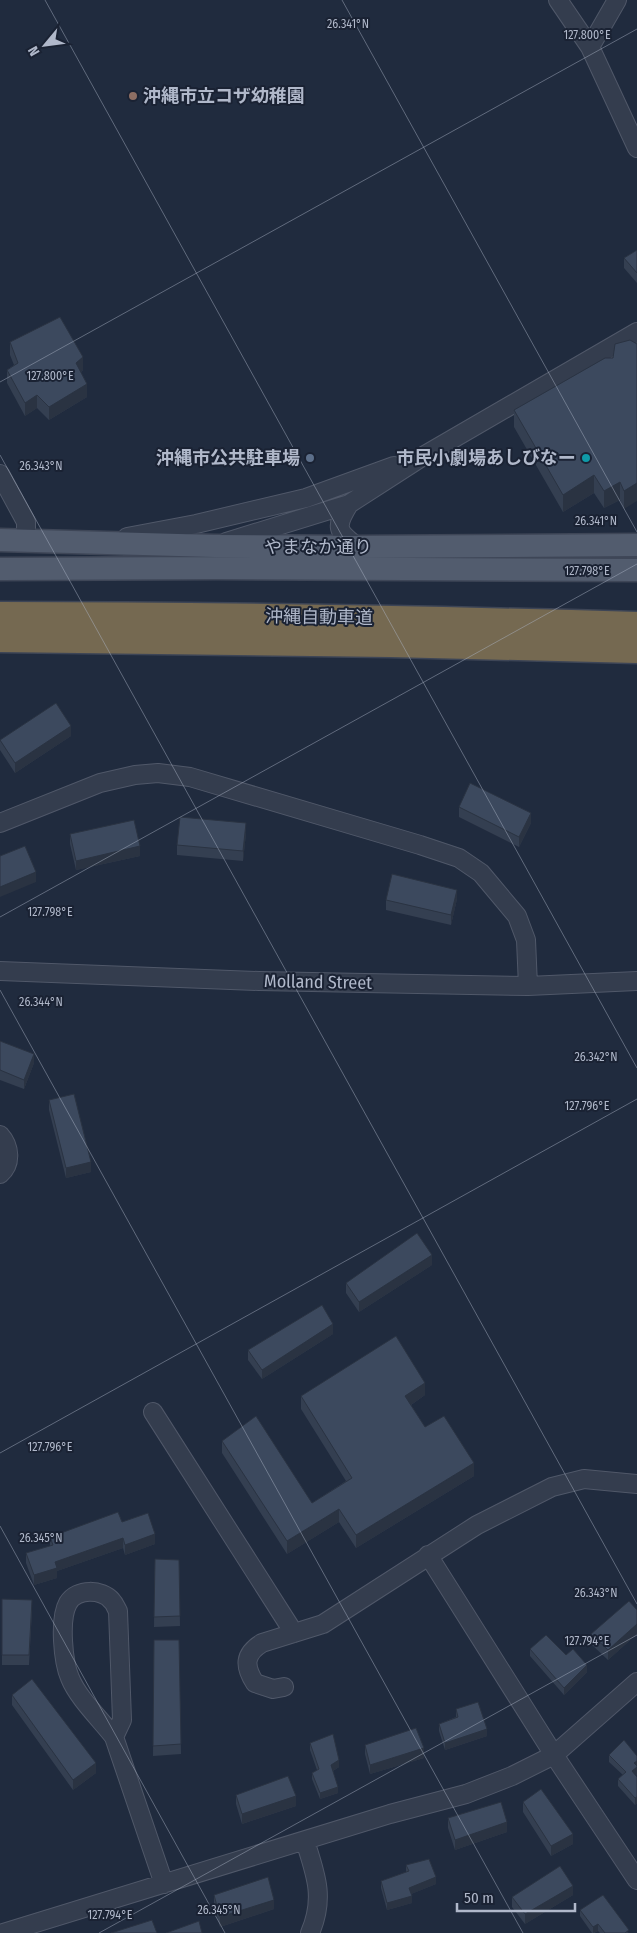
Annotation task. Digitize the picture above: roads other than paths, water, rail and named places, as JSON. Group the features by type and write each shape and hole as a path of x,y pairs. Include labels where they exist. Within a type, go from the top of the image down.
{"highway":[{"name":"沖縄自動車道","path":"0,615 391,618 637,625"},
{"name":"沖縄自動車道","path":"0,639 390,644 637,650"}],"main road":[{"name":"やまなか通り","path":"0,540 95,543 199,542 358,547 637,545"},
{"name":"やまなか通り","path":"0,569 637,570"}],"street":[{"path":"558,0 590,47 637,148"},
{"path":"590,47 617,0"},
{"path":"199,542 349,504 425,455 637,332"},
{"path":"162,569 199,542 306,498 425,455"},
{"path":"0,474 26,522 26,540"},
{"path":"349,504 340,518 339,525 343,537 358,547"},
{"path":"199,542 213,562 261,561 292,568"},
{"path":"0,823 100,783 135,775 158,773 190,777 420,845 459,858 481,873 500,893 517,916 526,940 528,986"},
{"name":"Molland Street","path":"0,971 259,981 528,986 637,981"},
{"path":"0,1134 8,1150 8,1160 0,1174"},
{"path":"153,1412 294,1633"},
{"path":"284,1687 273,1689 255,1682 247,1666 248,1658 253,1648 262,1643 323,1624 428,1555 478,1525 552,1487 584,1479 637,1484"},
{"path":"428,1555 554,1754 637,1880"},
{"path":"114,1737 122,1720 118,1611 113,1601 105,1595 97,1592 87,1592 77,1595 69,1602 64,1622 64,1650 70,1678 78,1692 114,1737 164,1884"},
{"path":"3,1933 390,1814 466,1794 512,1776 554,1754 637,1682"},
{"path":"305,1841 317,1877 319,1898 316,1919 310,1933"}],"place":[{"name":"沖縄市立コザ幼稚園","path":"133,96"},
{"name":"沖縄市公共駐車場","path":"310,458"},
{"name":"市民小劇場あしびなー","path":"586,458"}]}
